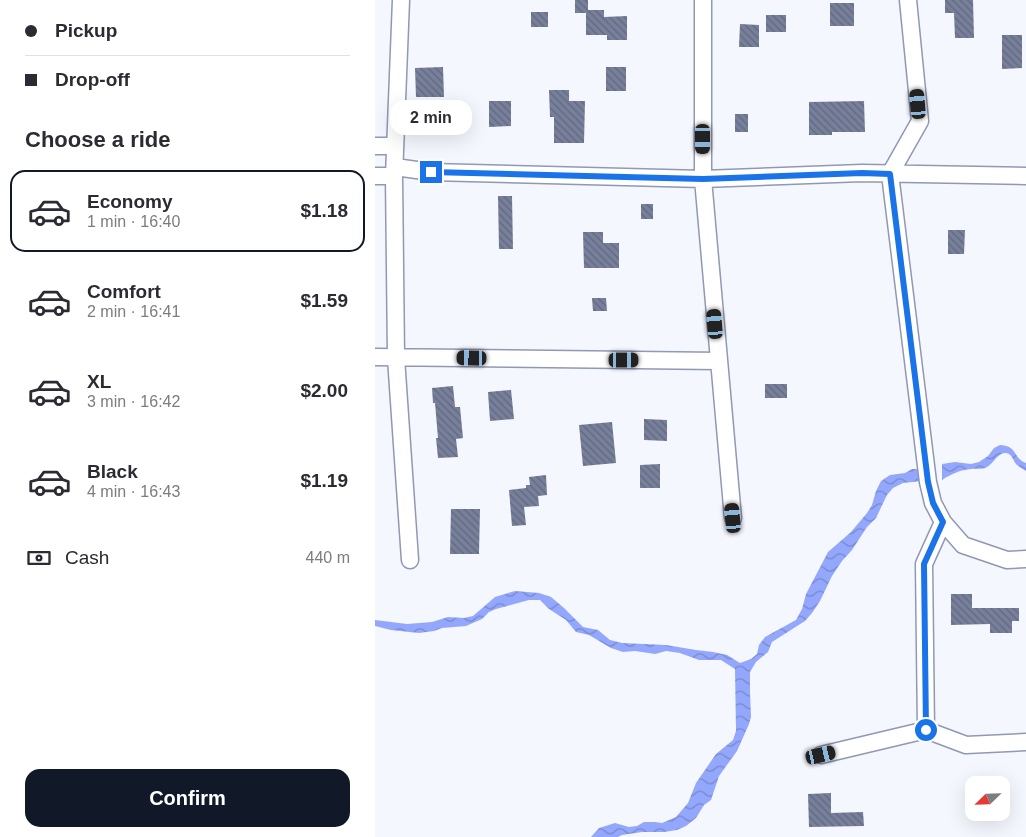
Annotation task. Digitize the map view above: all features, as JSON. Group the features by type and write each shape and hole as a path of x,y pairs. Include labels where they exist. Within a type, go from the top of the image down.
{"street":[{"path":"401,0 394,172 396,358 410,560"},
{"path":"703,0 703,179 733,518"},
{"path":"908,0 920,121 890,174 927,476 933,503 943,522 963,546 1007,560 1026,559"},
{"path":"375,146 395,146"},
{"path":"375,176 394,172 431,172 703,179 862,173 1026,176"},
{"path":"375,358 719,361"},
{"path":"926,730 924,564 943,522"},
{"path":"821,755 926,730 966,746 1026,742"}],"water":[{"path":"1000,445 1010,447 1026,463 1026,471 1016,464 1010,455 1003,453 985,468 959,471 942,480 942,464 955,462 971,464 979,462"},
{"path":"912,469 921,469 921,481 903,483 893,488 887,495 876,518 867,527 832,576 812,613 805,621 772,642 768,652 756,662 750,672 751,717 737,751 719,776 711,800 704,805 696,818 677,830 642,832 618,837 591,837 599,828 615,823 629,827 637,826 644,822 662,823 676,817 688,803 696,783 716,754 733,740 736,731 735,669 721,660 699,660 680,653 666,651 655,654 635,651 623,652 611,648 589,635 576,632 566,620 549,609 540,600 529,600 496,609 489,612 482,619 466,626 442,628 419,633 375,626 375,620 407,624 432,622 448,617 464,618 473,616 495,597 515,591 539,593 551,597 583,627 598,630 610,640 622,643 666,645 713,652 727,655 740,663 751,659 757,654 759,645 765,637 796,620 802,609 806,594 828,552 851,532 867,513 881,481 890,475 905,473"}],"building":[{"path":"575,0 588,0 588,10 604,10 604,17 627,16 627,40 607,40 607,35 586,35 586,13 575,13"},
{"path":"945,0 973,0 974,38 955,38 954,13 945,13"},
{"path":"830,3 854,3 854,26 830,26"},
{"path":"531,12 548,12 548,27 531,27"},
{"path":"766,15 786,15 786,32 766,32"},
{"path":"740,24 759,25 759,47 739,47"},
{"path":"1002,35 1022,35 1022,68 1002,69"},
{"path":"443,67 444,97 416,97 415,68"},
{"path":"606,67 626,67 626,91 606,91"},
{"path":"549,90 569,90 569,101 585,101 584,143 554,143 554,117 550,117"},
{"path":"489,101 511,101 511,126 489,127"},
{"path":"864,101 865,132 832,132 832,135 809,135 809,102"},
{"path":"735,114 748,114 748,132 735,132"},
{"path":"498,196 512,196 513,249 499,249"},
{"path":"641,204 653,204 653,219 641,219"},
{"path":"948,230 965,230 964,254 948,254"},
{"path":"583,232 603,232 603,243 619,243 619,268 584,268"},
{"path":"592,298 606,298 607,311 593,311"},
{"path":"765,384 787,384 787,398 765,398"},
{"path":"453,386 455,407 460,407 463,438 456,439 458,457 438,458 435,403 433,403 432,388"},
{"path":"511,390 514,419 490,421 488,392"},
{"path":"644,419 667,420 667,441 644,440"},
{"path":"612,422 616,463 583,466 579,425"},
{"path":"660,464 660,488 640,488 640,465"},
{"path":"546,475 547,495 538,496 539,506 524,507 526,525 512,526 509,490 526,488 526,485 530,485 529,477"},
{"path":"451,509 480,509 479,554 450,554"},
{"path":"951,594 972,594 972,608 1019,608 1019,621 1012,621 1012,633 990,633 990,624 951,625"},
{"path":"831,793 831,813 863,812 864,826 809,827 808,794"}],"route":[{"path":"431,172 703,179 862,173 890,174 928,482 933,503 943,522 924,564 926,730"}]}
